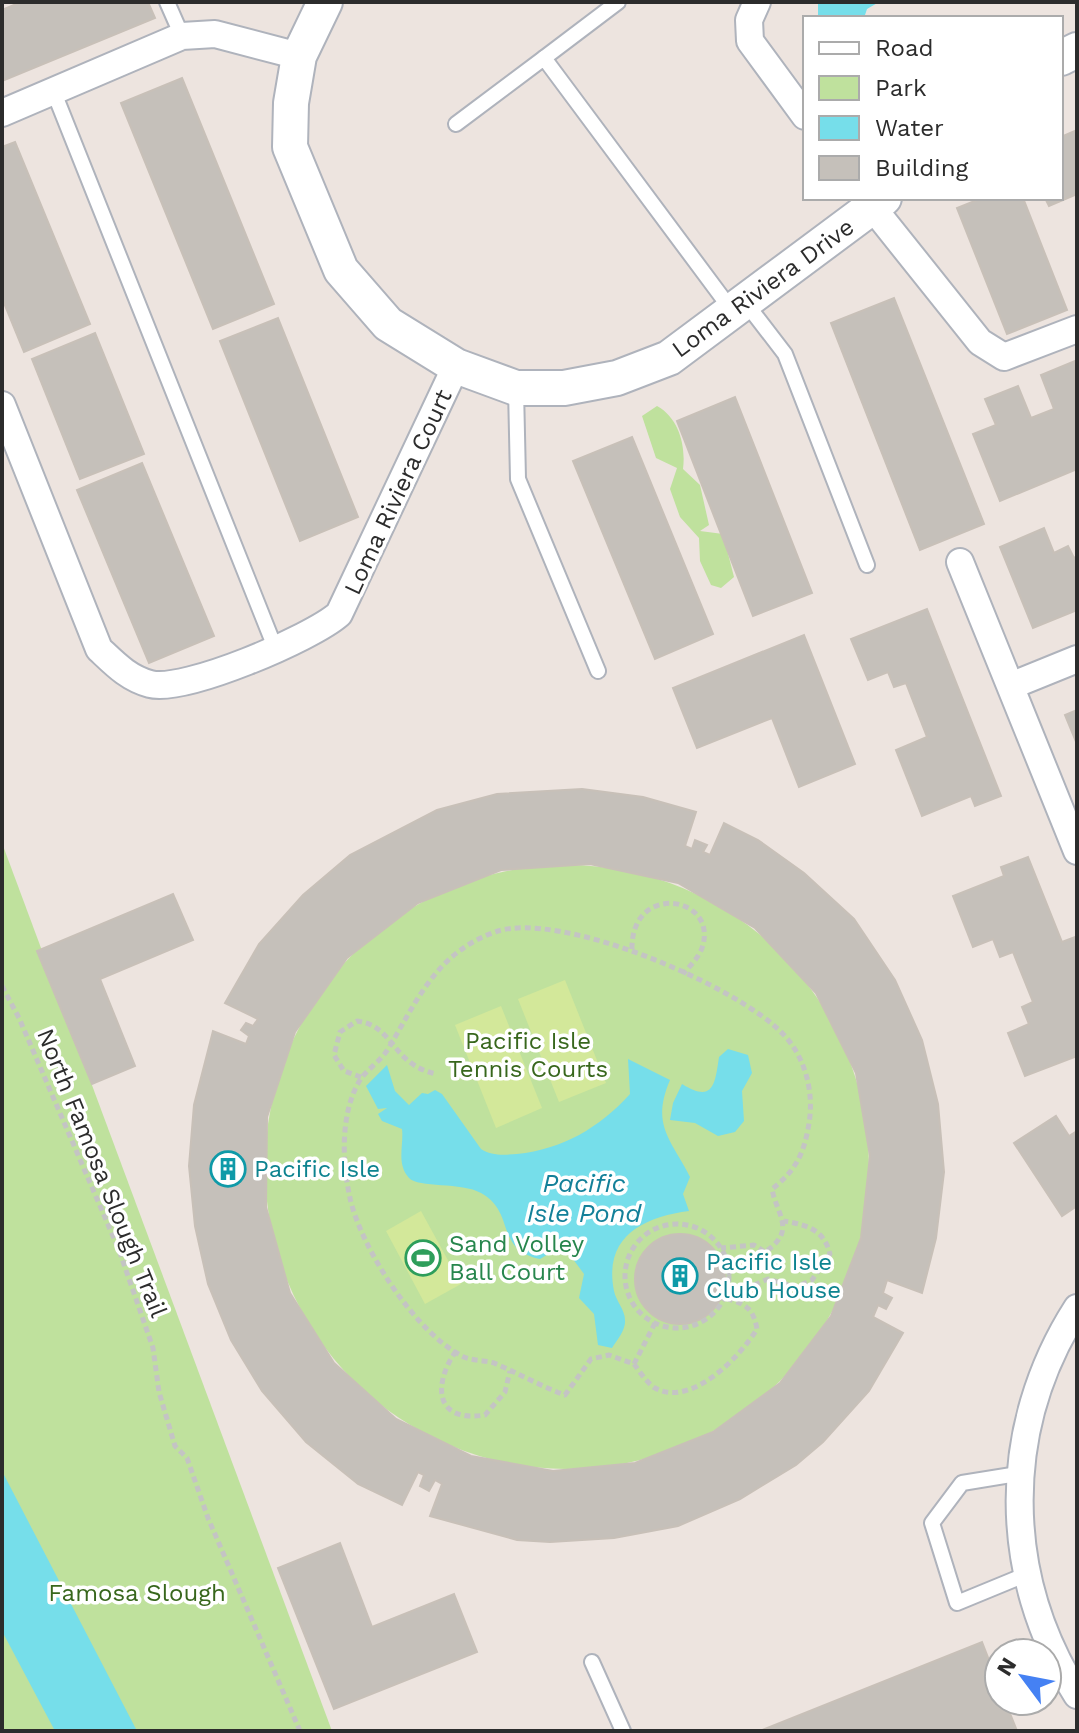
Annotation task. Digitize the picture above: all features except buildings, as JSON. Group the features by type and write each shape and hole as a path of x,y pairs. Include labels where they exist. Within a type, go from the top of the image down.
{"street":[{"name":"Loma Riviera Drive","path":"325,2 299,56 291,103 290,147 341,270 388,324 456,366 516,388 564,388 617,378 669,358 874,201"},
{"path":"757,2 749,20 750,41 803,113"},
{"path":"2,113 182,36 215,34 299,56"},
{"path":"874,201 980,342 1004,357 1077,329"},
{"name":"Loma Riviera Court","path":"2,405 99,649 126,674 152,685 179,683 276,650 325,627 348,600 456,366"},
{"path":"960,562 1013,685 1077,851"},
{"path":"1013,685 1077,659"},
{"path":"1077,1308 1044,1367 1035,1391 1018,1474 1018,1522 1025,1575 1044,1633 1077,1695"}],"lane":[{"path":"167,2 182,36"},
{"path":"456,124 618,2"},
{"path":"544,58 739,307 785,354 867,565"},
{"path":"53,90 276,650"},
{"path":"516,388 518,479 598,671"},
{"path":"1018,1474 962,1483 932,1523 957,1603 1025,1575"},
{"path":"592,1662 623,1731"}],"path":[{"path":"632,950 632,932 643,916 672,901 685,905 696,914 703,929 703,947 683,974"},
{"path":"721,1248 754,1245 765,1252 781,1236 784,1221 772,1189 799,1162 806,1139 812,1100 803,1065 782,1033 724,991 632,950 556,930 531,927 495,932 438,968 417,995 392,1042 361,1077 348,1103 348,1191 354,1217 369,1247 410,1309 465,1357 490,1362 565,1395 591,1359 609,1355 634,1364 654,1387 676,1393 690,1390 722,1369 757,1329 747,1304 725,1298"},
{"name":"North Famosa Slough Trail","path":"2,986 19,1018 119,1250 153,1348 159,1392 175,1446 187,1458 208,1518 300,1731"},
{"path":"361,1077 344,1071 334,1055 340,1032 348,1024 369,1023 392,1042 407,1063 436,1074"},
{"path":"725,1298 729,1271 721,1248 710,1235 677,1224 660,1227 645,1235 626,1265 625,1283 630,1299 641,1314 655,1323 674,1328 692,1326 709,1318 725,1298 768,1279 796,1287 812,1280 830,1254 826,1238 813,1229 784,1221"},
{"path":"634,1364 655,1323"},
{"path":"456,1351 440,1380 440,1394 447,1406 458,1414 472,1417 485,1415 505,1392 510,1371"}],"green space":[{"path":"657,406 676,425 683,451 683,469 700,485 709,525 700,531 723,534 734,577 721,588 711,585 700,561 699,538 680,517 670,489 677,468 656,458 642,416"},
{"name":"Famosa Slough","path":"2,843 332,1731 2,1731"},
{"name":"Pacific Isle Tennis Courts","path":"567,865 626,871 682,888 735,916 780,954 818,999 846,1052 863,1108 869,1167 863,1226 846,1282 818,1335 780,1380 735,1418 682,1446 626,1463 567,1469 508,1463 452,1446 399,1418 354,1380 316,1335 288,1282 271,1226 265,1167 271,1108 288,1052 316,999 354,954 399,916 452,888 508,871"},
{"path":"565,980 606,1083 559,1102 518,999"},
{"path":"501,1006 542,1108 496,1128 455,1025"},
{"name":"Sand Volley Ball Court","path":"421,1211 461,1284 425,1304 386,1231"}],"water":[{"path":"818,2 879,2 867,9 865,16 818,16"},
{"path":"728,1049 748,1055 752,1073 742,1091 744,1121 735,1132 718,1136 695,1123 670,1120 673,1103 682,1084 701,1092 711,1088 719,1057"},
{"name":"Pacific Isle Pond","path":"628,1059 670,1080 662,1109 663,1120 665,1131 690,1177 683,1194 689,1211 643,1224 621,1243 612,1272 614,1291 624,1313 625,1324 612,1348 598,1345 594,1314 579,1298 584,1274 570,1255 550,1253 540,1259 526,1254 510,1239 499,1210 481,1193 463,1187 421,1183 409,1178 402,1161 402,1129 382,1121 378,1114 387,1108 378,1109 366,1086 387,1065 395,1091 409,1105 422,1093 435,1090 442,1094 481,1149 494,1154 517,1154 565,1142 606,1117 630,1094"},
{"path":"2,1471 137,1731 55,1731 2,1631"}],"place":[{"name":"Pacific Isle","path":"228,1169"},
{"name":"Sand Volley Ball Court","path":"423,1258"},
{"name":"Pacific Isle Club House","path":"680,1276"}]}
